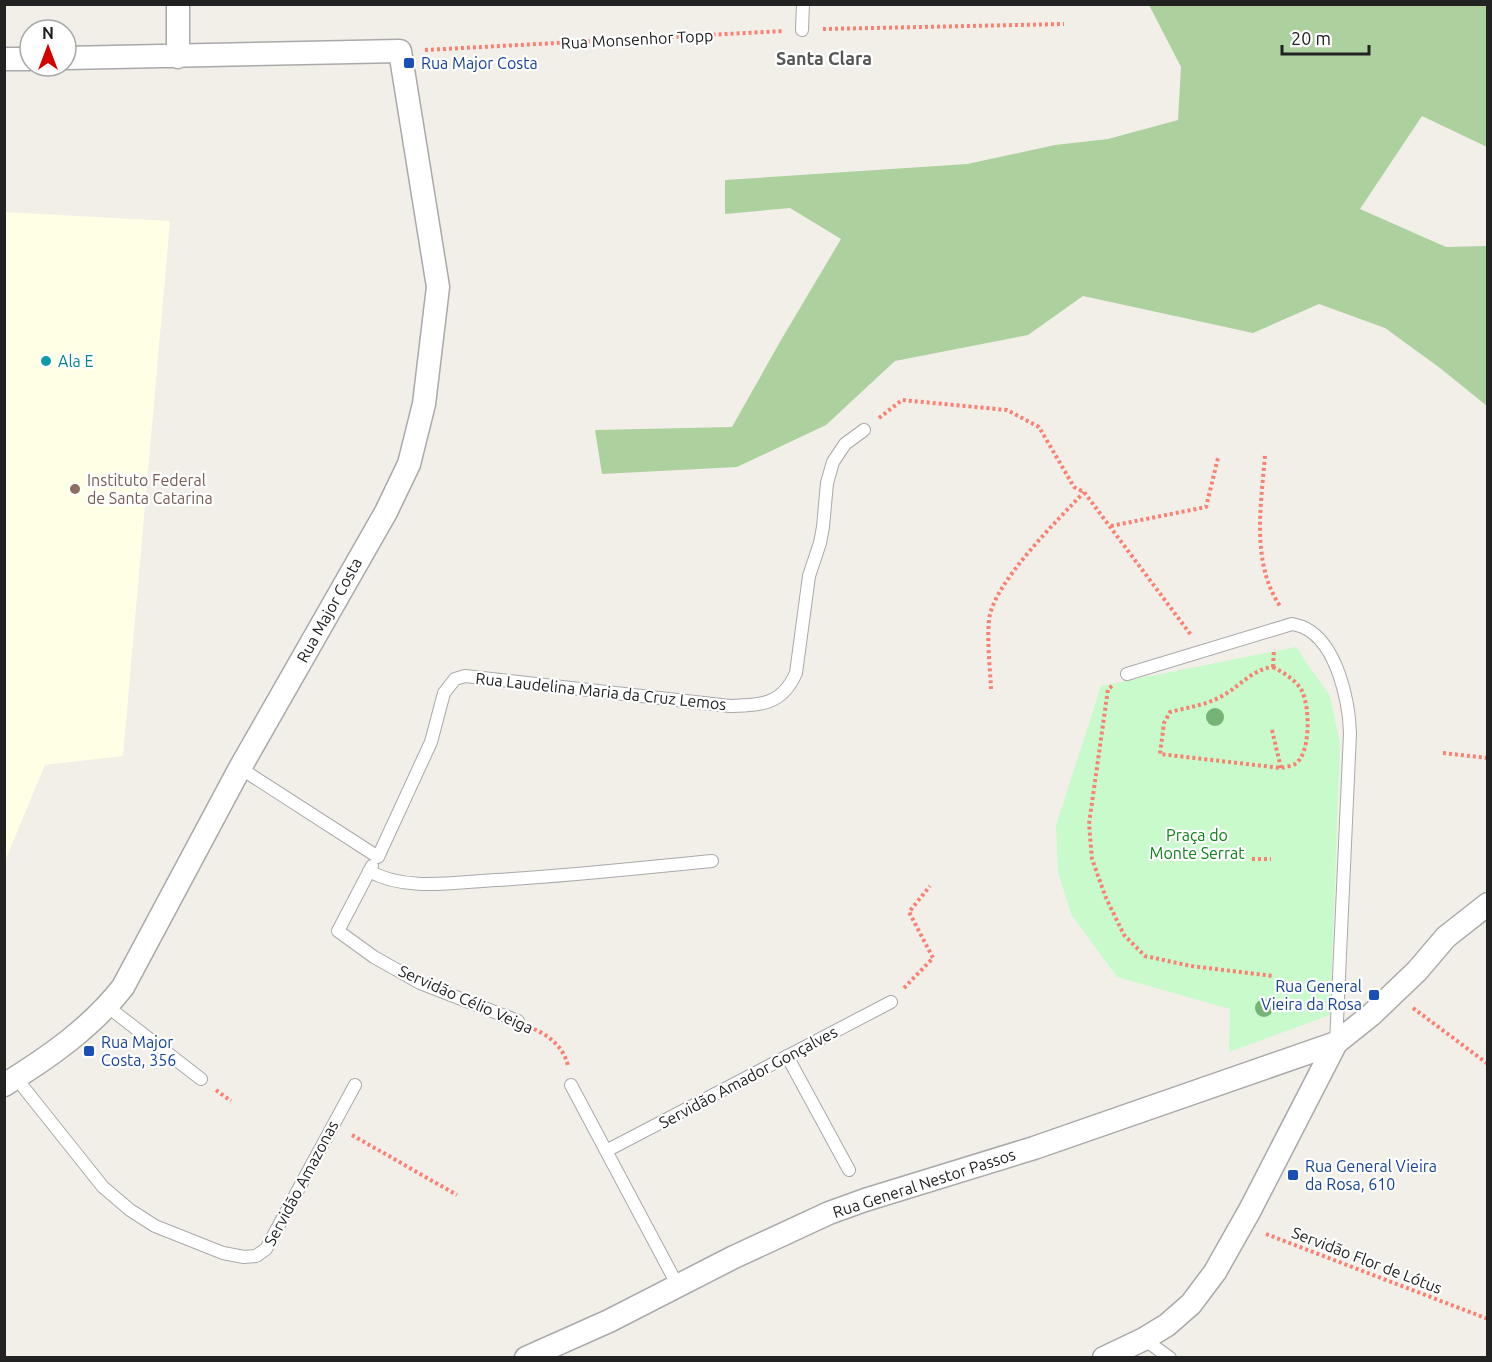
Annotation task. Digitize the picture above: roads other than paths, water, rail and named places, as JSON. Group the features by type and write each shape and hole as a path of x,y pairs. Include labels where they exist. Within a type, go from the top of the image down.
{"street":[{"path":"78,58 178,57 178,4"},
{"name":"Rua Major Costa","path":"10,1081 77,1035 108,1007 123,987 240,768 386,512 409,464 424,404 438,287 400,51 178,57"},
{"path":"1104,1358 1167,1325 1191,1304 1215,1272 1250,1210 1336,1043 1417,971 1446,937 1488,904"},
{"name":"Rua General Nestor Passos","path":"526,1358 609,1321 792,1230 865,1200 1044,1144 1336,1043"}],"lane":[{"path":"802,30 803,4"},
{"name":"Rua Laudelina Maria da Cruz Lemos","path":"378,857 431,742 444,693 455,679 465,676 730,706 764,704 783,694 796,673 809,576 820,543 827,483 833,462 845,444 864,430"},
{"path":"1126,674 1292,624 1306,628 1320,641 1337,667 1349,708 1350,733 1336,1043"},
{"path":"240,768 378,857"},
{"name":"Servidão Célio Veiga","path":"378,857 338,931 374,957 420,983 518,1021"},
{"path":"369,871 382,878 398,881 435,883 562,876 712,861"},
{"name":"Servidão Amador Gonçalves","path":"606,1151 891,1002"},
{"path":"108,1007 201,1079"},
{"path":"787,1056 849,1170"},
{"name":"Servidão Amazonas","path":"10,1081 103,1187 130,1210 155,1226 223,1253 244,1257 256,1256 266,1249 355,1086"},
{"path":"571,1084 678,1286"},
{"path":"1144,1339 1170,1358"}],"place":[{"name":"Rua Major Costa","path":"409,63"},
{"name":"Ala E","path":"46,361"},
{"name":"Instituto Federal de Santa Catarina","path":"75,489"},
{"name":"Rua General Vieira da Rosa","path":"1374,995"},
{"name":"Rua Major Costa, 356","path":"89,1051"},
{"name":"Rua General Vieira da Rosa, 610","path":"1293,1175"}],"district":[{"name":"Santa Clara","path":"824,59"}],"park label":[{"name":"Praça do Monte Serrat","path":"1197,844"}]}
